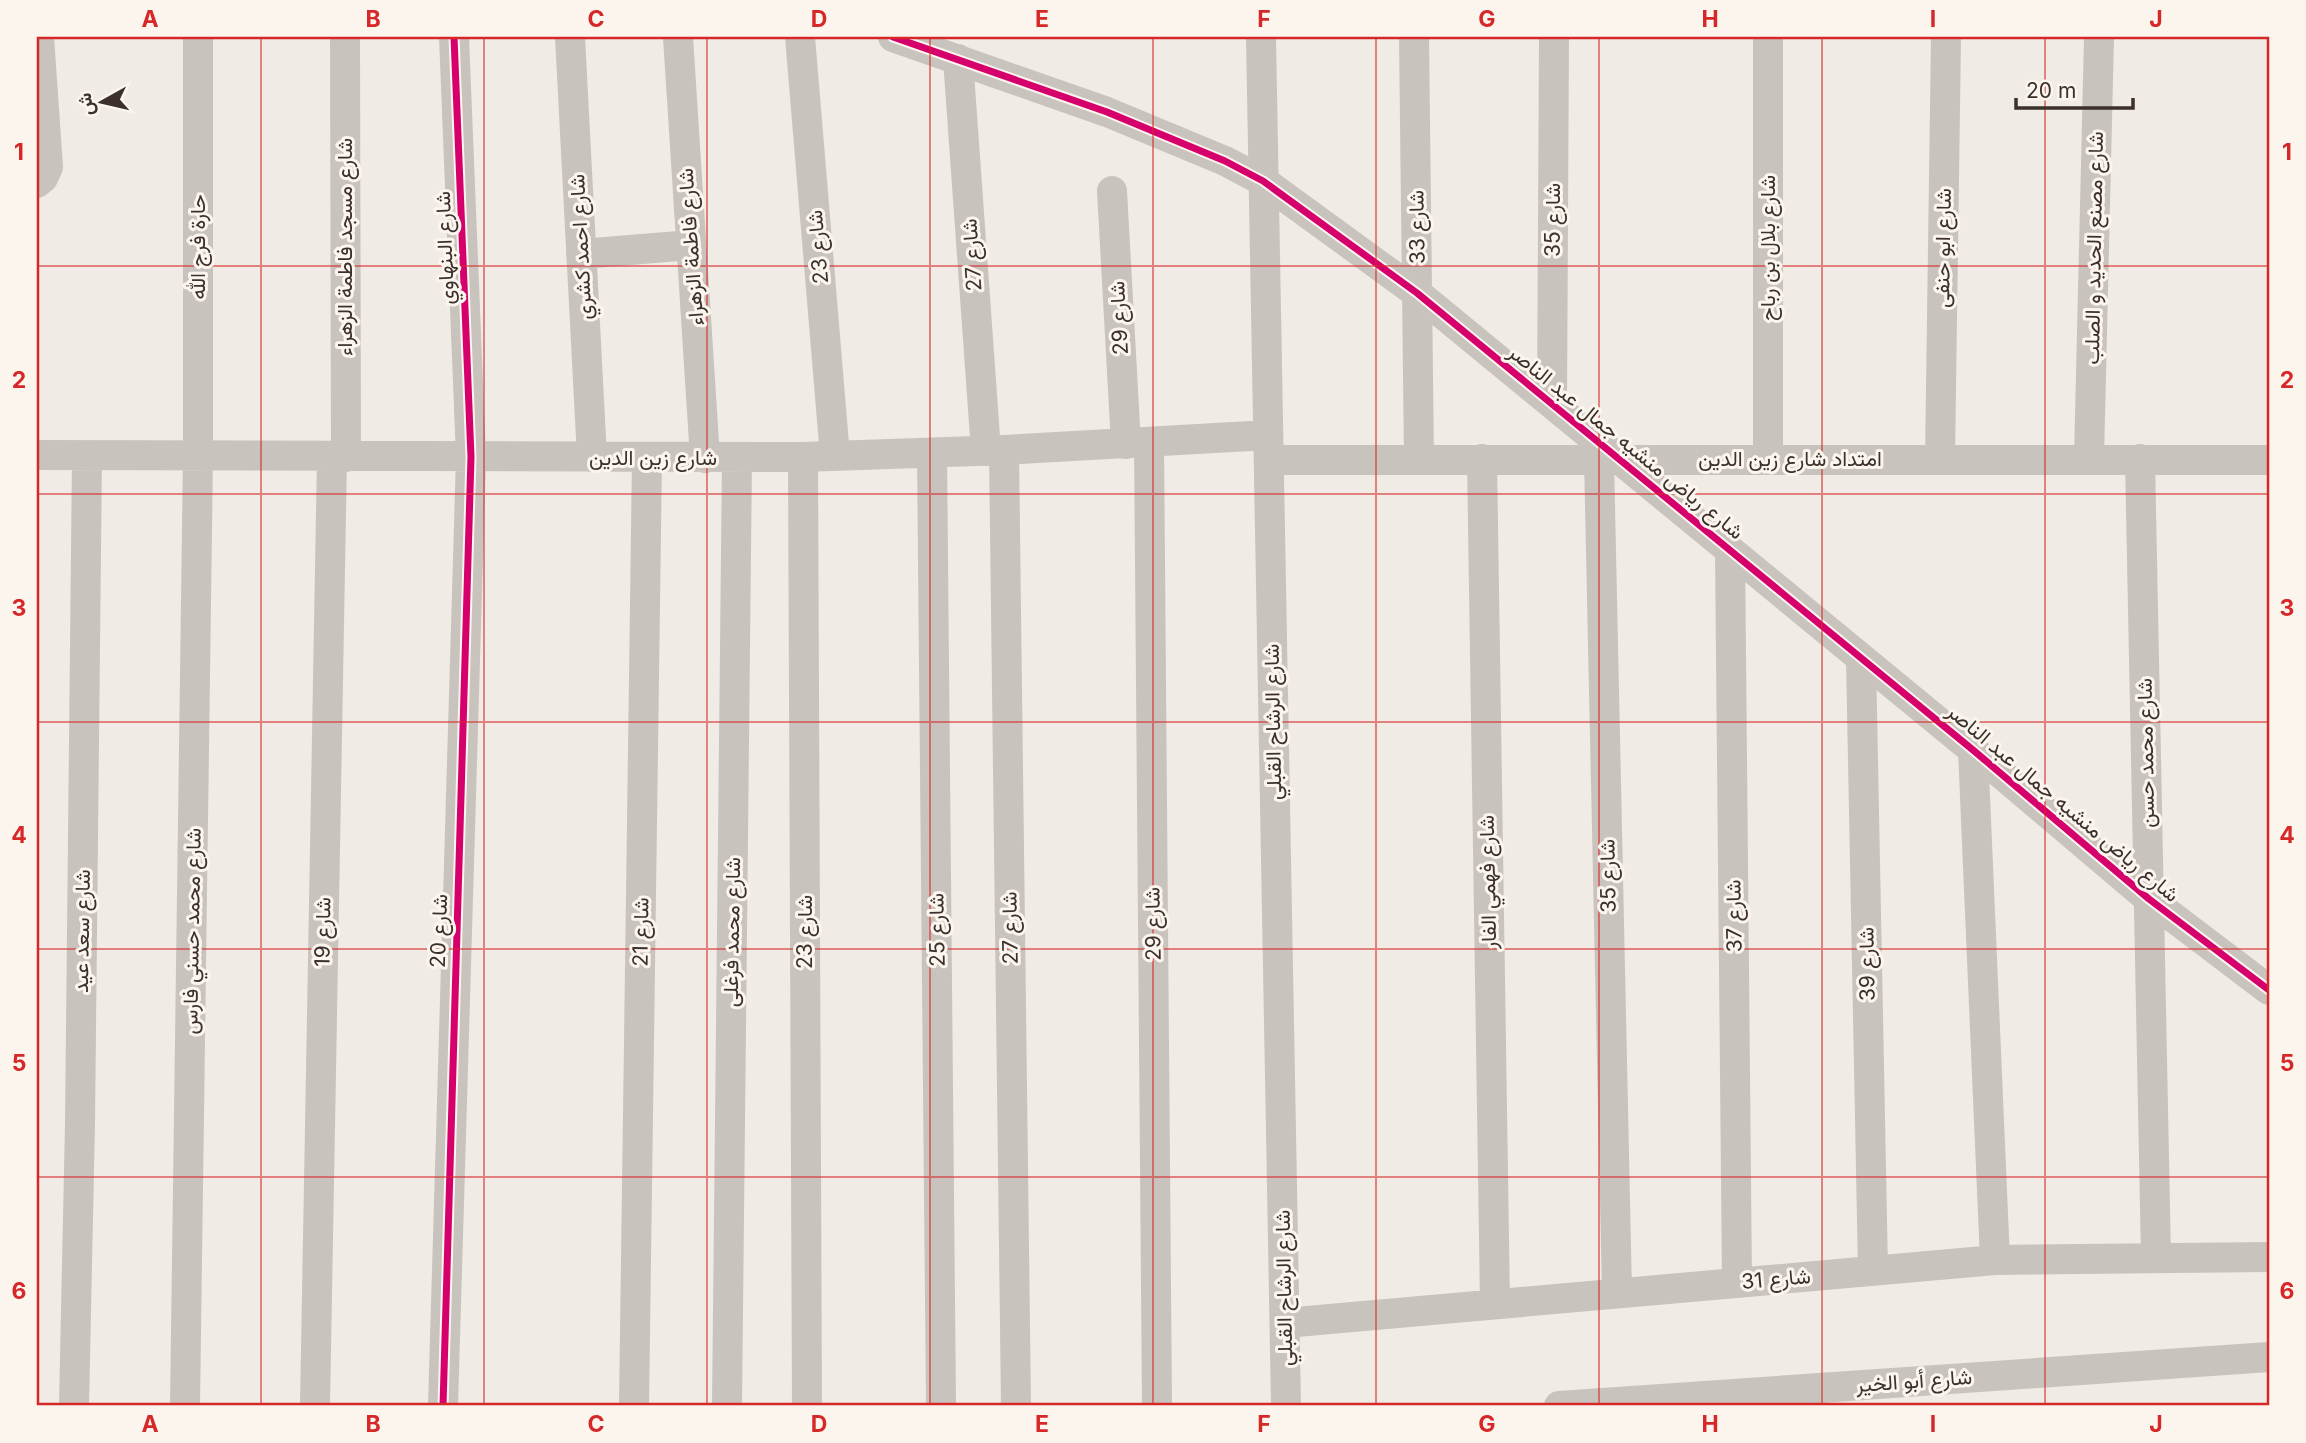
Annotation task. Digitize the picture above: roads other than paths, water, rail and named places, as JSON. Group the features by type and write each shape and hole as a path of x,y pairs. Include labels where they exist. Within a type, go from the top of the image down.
{"street":[{"path":"37,183 43,178 48,167 39,37"},
{"name":"حارة فرج الله","path":"198,37 198,456"},
{"name":"شارع مسجد فاطمة الزهراء","path":"339,457 345,37"},
{"name":"شارع البنهاوي","path":"454,37 471,457"},
{"name":"شارع احمد كشري","path":"570,37 592,457"},
{"name":"شارع فاطمة الزهراء","path":"678,37 705,458"},
{"name":"شارع 23","path":"800,37 835,456"},
{"name":"شارع رياض منشيه جمال عبد الناصر","path":"892,37 1107,112 1225,161 1263,181 1418,293 1552,404 1610,459 1730,550 1973,750 2149,900 2269,989"},
{"name":"شارع الرشاح القبلي","path":"1261,37 1286,1406"},
{"name":"شارع 33","path":"1414,37 1419,460"},
{"name":"شارع 35","path":"1552,404 1554,37"},
{"name":"شارع بلال بن رباح","path":"1768,37 1768,458"},
{"name":"شارع ابو حنفى","path":"1940,459 1946,37"},
{"name":"شارع مصنع الحديد و الصلب","path":"2089,459 2099,37"},
{"name":"شارع 27","path":"958,60 995,451 1016,1406"},
{"name":"شارع 29","path":"1112,191 1137,443 1157,1406"},
{"path":"581,254 691,245"},
{"name":"شارع زين الدين","path":"37,455 737,458 995,451 1137,443 1268,447"},
{"name":"امتداد شارع زين الدين","path":"1268,447 1419,460 2269,460"},
{"name":"شارع 25","path":"932,453 941,1406"},
{"name":"شارع سعد عيد","path":"74,1406 80,1123 87,456"},
{"name":"شارع محمد حسني فارس","path":"185,1406 198,456"},
{"name":"شارع 19","path":"315,1406 339,457"},
{"name":"شارع 20","path":"443,1406 471,457"},
{"name":"شارع 23","path":"803,457 807,1406"},
{"name":"شارع 21","path":"634,1406 647,458"},
{"name":"شارع محمد فرغلى","path":"727,1406 737,458"},
{"name":"شارع فهمي الفار","path":"1482,459 1495,1304"},
{"name":"شارع 35","path":"1610,459 1618,1293"},
{"name":"شارع محمد حسن","path":"2140,459 2156,1258"},
{"name":"شارع 37","path":"1730,550 1737,1283"},
{"name":"شارع 39","path":"1861,658 1873,1270"},
{"path":"1973,750 1995,1260"},
{"name":"شارع 31","path":"1285,1323 1995,1260 2269,1257"},
{"name":"شارع أبو الخير","path":"1559,1406 2269,1357"}]}
